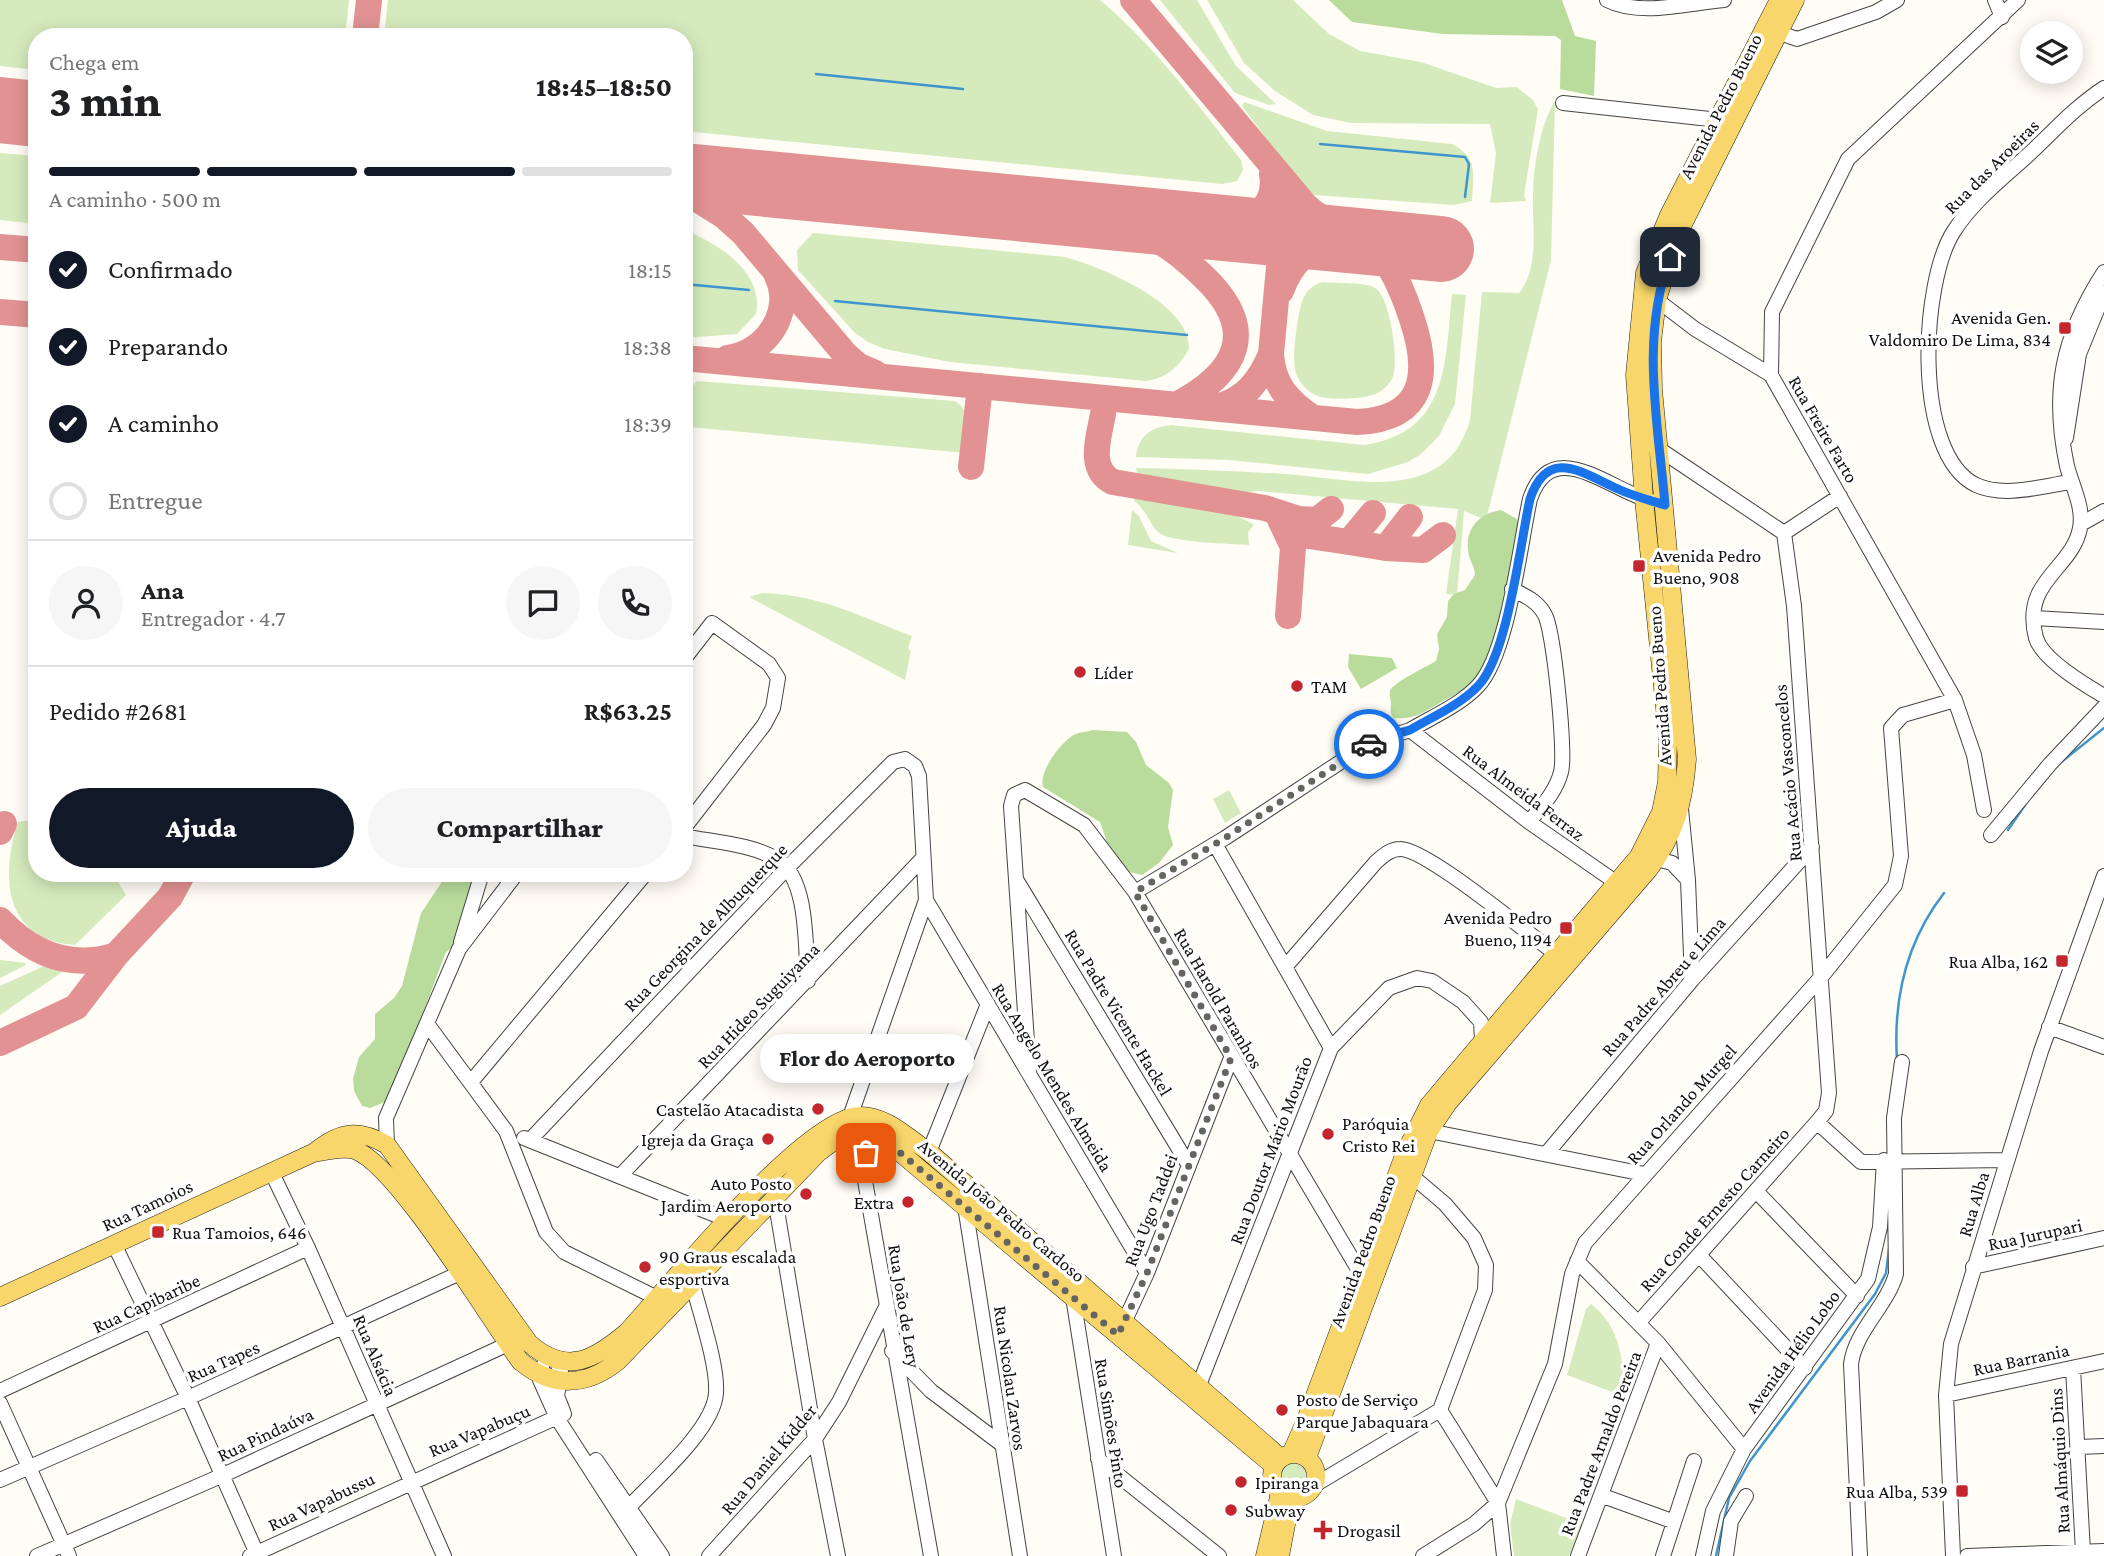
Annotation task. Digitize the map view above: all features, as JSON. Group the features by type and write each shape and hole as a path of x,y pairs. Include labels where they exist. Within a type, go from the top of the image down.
{"main road":[{"name":"Avenida Pedro Bueno","path":"1288,1459 1412,1176 1429,1130 1448,1103 1657,859 1681,809 1687,759 1660,450 1646,328 1645,273 1651,253 1779,0"},
{"name":"Avenida Pedro Bueno","path":"1288,1459 1417,1127 1429,1105 1482,1039 1558,955 1617,883 1653,832 1667,782 1668,737 1644,499 1635,375 1646,328 1678,234 1795,0"},
{"name":"Avenida João Pedro Cardoso","path":"850,1117 862,1116 886,1122 929,1152 1122,1327 1288,1459"},
{"path":"850,1117 815,1134 606,1350 574,1362 553,1359 529,1343 387,1145 364,1133 353,1140 350,1149 369,1158 406,1198 520,1361 539,1374 560,1380 579,1381 594,1378 606,1371 833,1140 862,1132 875,1136"},
{"name":"Rua Tamoios","path":"0,1297 313,1153 338,1135 364,1133"},
{"name":"Avenida João Pedro Cardoso","path":"875,1136 965,1206 1073,1297 1122,1327 1199,1385 1288,1459"},
{"path":"369,1158 380,1154 387,1145"},
{"name":"Rua Tamoios","path":"313,1153 350,1149"},
{"path":"1280,1556 1286,1496 1272,1479 1288,1459 1320,1480 1304,1496 1286,1496"},
{"path":"1265,1556 1286,1496"}],"street":[{"path":"1607,0 1630,8 1724,0"},
{"path":"1780,33 1797,39 1876,12 1897,0"},
{"path":"1995,0 2002,17"},
{"name":"Rua Freire Farto","path":"1984,810 1974,755 1955,700 1771,375 1772,312 1848,159 2018,0"},
{"name":"Rua das Aroeiras","path":"2071,482 2008,491 1976,485 1964,476 1945,448 1936,421 1927,355 1934,278 1954,231 1972,208 2078,105 2104,88"},
{"name":"Rua das Aroeiras","path":"2078,105 2104,97"},
{"path":"1563,103 1718,120"},
{"path":"2104,272 2082,312 2064,366 2058,418 2081,524 2072,546 2045,579 2038,593 2034,618 2037,642 2073,677 2104,696"},
{"path":"2064,449 2079,354 2104,293"},
{"path":"1657,300 1695,329 1771,375"},
{"path":"1646,328 1675,321 1695,329"},
{"path":"1640,437 1784,533 1840,496"},
{"path":"1135,892 1215,844 1386,732 1401,733 1410,730 1464,698 1487,675 1512,589 1530,499 1534,486 1549,470 1572,467 1644,499 1665,505"},
{"path":"1662,473 1672,467 1688,469"},
{"path":"2081,524 2104,511"},
{"name":"Rua Acácio Vasconcelos","path":"1784,533 1794,606 1829,1093 1826,1111 1817,1122"},
{"path":"1512,589 1538,605 1551,631 1561,746 1562,768 1558,782 1529,822"},
{"path":"2034,618 2104,622"},
{"path":"693,648 712,624 769,664 778,678 773,708 764,725 693,816"},
{"name":"Rua Orlando Murgel","path":"1423,1556 1474,1524 1498,1503 1555,1364 1577,1261 1598,1225 1822,976 1882,904 1899,874 1901,856 1891,735 1893,723 1903,715 1955,700"},
{"path":"1991,835 2050,764 2104,707"},
{"name":"Rua Almeida Ferraz","path":"1410,730 1529,822 1617,883"},
{"name":"Rua Georgina de Albuquerque","path":"530,1140 787,868 893,762 905,759 915,766 919,776 922,859"},
{"name":"Rua Harold Paranhos","path":"1016,880 1011,806 1014,795 1025,790 1084,825 1135,892 1361,1274"},
{"path":"1681,809 1688,880 1692,980"},
{"path":"693,838 762,853 787,868 801,899 808,981"},
{"path":"1215,844 1331,1048"},
{"name":"Rua Padre Abreu e Lima","path":"1546,1153 1692,980 1812,847"},
{"path":"1286,966 1376,862 1388,852 1400,849 1431,862 1558,955"},
{"path":"850,1117 926,900 922,859"},
{"name":"Rua Hideo Suguiyama","path":"620,1176 922,859"},
{"path":"1657,859 1672,863 1688,880"},
{"path":"1016,880 1029,1071"},
{"name":"Rua Padre Vicente Hackel","path":"1016,880 1188,1164"},
{"name":"Rua Alba","path":"1953,1556 1946,1395 1951,1344 2049,1027 2099,903 2103,880"},
{"path":"387,1145 386,1118 459,949 479,882"},
{"path":"459,949 510,882"},
{"path":"471,1082 638,882"},
{"name":"Rua Angelo Mendes Almeida","path":"926,900 1147,1273"},
{"name":"Rua Doutor Mário Mourão","path":"1199,1385 1331,1048 1388,988 1417,978 1432,981 1463,1002 1481,1022 1482,1039"},
{"path":"996,1018 1007,1020 1016,1016 1024,1003"},
{"path":"929,1152 988,1004"},
{"path":"428,1025 506,1131 546,1232 555,1245 657,1298"},
{"path":"2049,1027 2104,1047"},
{"path":"1009,1038 1019,1037 1026,1030"},
{"name":"Rua Ugo Taddei","path":"1122,1327 1147,1273 1231,1058"},
{"path":"1860,1556 1851,1364 1862,1331 1892,1287 1896,1274 1889,1160 1902,1062"},
{"path":"364,1133 386,1118"},
{"path":"1817,1122 1861,1162 1882,1187"},
{"name":"Rua Conde Ernesto Carneiro","path":"1639,1322 1817,1122"},
{"path":"1275,1130 1288,1130 1300,1124"},
{"path":"1429,1130 1644,1174"},
{"path":"506,1131 729,1220"},
{"name":"Rua João de Lery","path":"875,1136 866,1153 864,1175 927,1554"},
{"name":"Avenida Hélio Lobo","path":"1703,1556 1713,1511 1744,1449 1844,1317 1874,1264 1882,1187 1889,1160"},
{"path":"1861,1162 2007,1160"},
{"name":"Rua Alsácia","path":"271,1171 308,1248 443,1556"},
{"path":"1320,1480 1440,1410 1485,1290 1486,1265 1465,1226 1445,1204 1412,1176"},
{"path":"1278,1184 1290,1181 1306,1184"},
{"path":"1756,1191 1857,1296"},
{"path":"775,1198 815,1439 838,1556"},
{"name":"Rua Nicolau Zarvos","path":"965,1206 1000,1443 1020,1556"},
{"path":"971,1246 981,1235 999,1235"},
{"name":"Rua Jurupari","path":"1973,1267 2104,1238"},
{"path":"114,1244 188,1398 254,1555"},
{"name":"Rua Capibaribe","path":"0,1391 308,1248"},
{"path":"1699,1255 1805,1368"},
{"path":"1577,1261 1658,1343 1744,1449"},
{"name":"Rua Tapes","path":"0,1480 188,1398 460,1273"},
{"path":"628,1508 700,1430 712,1410 716,1393 714,1373 692,1281"},
{"name":"Rua Simões Pinto","path":"1073,1297 1114,1556"},
{"name":"Rua Daniel Kidder","path":"709,1556 815,1439 839,1402 887,1306"},
{"path":"1844,1317 1862,1331"},
{"path":"875,1334 931,1391 1000,1443"},
{"name":"Rua Padre Arnaldo Pereira","path":"1578,1556 1603,1496 1658,1343"},
{"name":"Rua Pindaúva","path":"37,1556 66,1550 376,1402 508,1344"},
{"path":"646,1556 561,1416 557,1396 560,1368 553,1359 539,1374 544,1394 561,1416 662,1556"},
{"name":"Rua Barrania","path":"1946,1395 2104,1361"},
{"name":"Rua Almáquio Dins","path":"2073,1368 2083,1552"},
{"name":"Rua João de Lery","path":"901,1402 913,1392 931,1391"},
{"path":"809,1399 824,1405 839,1402"},
{"path":"0,1403 66,1550"},
{"path":"1440,1410 1498,1503 1504,1556"},
{"name":"Rua Vapabuçu","path":"409,1482 561,1416"},
{"path":"2079,1447 2104,1446"},
{"path":"1098,1459 1219,1556"},
{"path":"1662,1556 1694,1461"},
{"path":"780,1480 803,1464 809,1464 823,1473"},
{"name":"Rua Vapabussu","path":"254,1555 409,1482"},
{"path":"1603,1496 1672,1521"},
{"path":"1726,1556 1731,1521 1746,1496"},
{"path":"1968,1556 2104,1551"}],"green space":[{"path":"0,0 349,0 346,28 28,28 28,69 0,66"},
{"path":"388,0 1100,0 1120,17 1174,76 1241,160 1243,170 1237,181 1222,184 693,132 693,28 385,28"},
{"path":"1160,0 1197,0 1236,66 1276,104 1269,105 1235,93"},
{"path":"1207,0 1293,0 1329,34 1360,51 1421,62 1496,88 1516,87 1532,99 1538,109 1524,195 1526,201 1490,203 1496,153 1490,124 1351,123 1313,115 1275,91 1244,63"},
{"path":"1329,0 1562,0 1575,36 1596,41 1594,96 1560,89 1561,40 1555,36 1443,34 1352,22"},
{"path":"1555,101 1551,260 1486,520 1464,511 1457,595 1446,594 1458,509 1259,491 1225,494 1173,485 1137,473 1136,468 1174,469 1286,474 1367,482 1394,481 1419,476 1440,465 1458,447 1470,420 1482,292 1519,293 1530,271 1534,247 1533,186 1536,160 1541,134"},
{"path":"1244,102 1327,131 1452,144 1461,149 1470,161 1473,175 1472,201 1454,205 1314,195 1295,177 1242,106"},
{"path":"0,153 28,155 28,223 0,220"},
{"path":"813,233 1065,257 1120,278 1160,302 1175,316 1185,332 1189,348 1172,370 1160,378 1146,381 950,362 885,349 855,333 798,270 797,250"},
{"path":"693,234 724,251 746,273 753,285 757,299 756,314 737,334 693,337"},
{"path":"1322,282 1370,286 1375,288 1385,303 1394,345 1394,371 1392,379 1377,393 1367,397 1325,398 1309,391 1298,378 1294,353 1302,301 1312,287"},
{"path":"1452,294 1466,295 1455,404 1439,436 1421,454 1408,462 1368,474 1229,460 1136,457 1140,443 1147,434 1157,428 1171,425 1364,445 1392,438 1413,426 1427,410 1437,390 1447,345"},
{"path":"697,381 954,401 960,405 967,417 965,453 693,427 693,386"},
{"path":"1134,496 1211,508 1241,518 1254,525 1248,532 1249,545 1168,537 1154,528 1134,501"},
{"path":"1132,510 1139,516 1151,541 1178,553 1128,545"},
{"path":"1501,510 1517,519 1519,527 1505,607 1484,665 1470,684 1452,696 1417,715 1394,718 1391,713 1390,691 1403,679 1436,661 1439,649 1437,634 1447,617 1448,601 1454,594 1465,590 1475,575 1468,550 1469,534 1484,516"},
{"path":"762,593 821,602 912,636 905,680 749,597"},
{"path":"1349,654 1392,658 1397,668 1361,689 1348,667"},
{"path":"1093,730 1127,732 1136,742 1146,765 1169,783 1173,790 1168,827 1173,845 1159,863 1142,875 1125,871 1099,846 1106,839 1100,822 1043,787 1047,766 1061,746 1074,735"},
{"path":"1229,790 1241,813 1225,823 1213,799"},
{"path":"28,820 28,882 118,882 126,895 75,945 51,941 34,932 21,919 13,903 9,864 18,822"},
{"path":"442,882 475,882 455,945 446,952 390,1100 370,1108 362,1106 354,1091 353,1079 359,1057 375,1039 375,1014 394,998 402,986 421,913"},
{"path":"0,960 26,963 26,965 0,978"},
{"path":"44,966 65,970 0,1015 0,986"},
{"path":"1591,1304 1608,1322 1619,1346 1623,1396 1567,1375 1586,1309"},
{"path":"1293,1462 1302,1466 1306,1475 1302,1484 1293,1488 1284,1484 1280,1475 1284,1466"},
{"path":"1516,1499 1582,1524 1569,1556 1514,1556 1510,1524"}],"waterway":[{"path":"816,74 963,89"},
{"path":"1320,144 1465,157 1469,164 1465,197"},
{"path":"693,285 749,290"},
{"path":"835,301 1187,335"},
{"path":"2060,763 2104,728"},
{"path":"2008,830 2027,802"},
{"path":"1897,1060 1897,1015 1905,972 1920,931 1944,893"},
{"path":"1716,1556 1729,1498 1750,1461 1875,1294 1886,1273 1889,1249"}],"taxiway":[{"path":"366,28 369,0"},
{"path":"693,359 1357,422 1380,419 1397,412 1409,402 1417,390 1421,375 1421,357 1409,310 1387,263 1368,241 1314,213 1306,206 1133,0"},
{"path":"1223,228 1252,218 1267,205 1273,186 1272,174"},
{"path":"1271,354 1285,202 1277,175"},
{"path":"693,197 724,216 743,233 845,354 859,366 875,373"},
{"path":"1087,215 1141,232 1171,249 1204,277 1232,315 1236,333 1234,349 1226,365 1197,393 1176,405"},
{"path":"1281,291 1290,271 1302,258 1318,249 1340,245"},
{"path":"0,247 28,249"},
{"path":"728,358 742,355 754,348 773,329 782,303 777,276"},
{"path":"0,312 28,314"},
{"path":"1215,407 1235,400 1250,388 1271,354 1275,375 1283,391 1313,418"},
{"path":"971,467 980,386"},
{"path":"1103,414 1097,461 1105,476 1113,482 1265,508 1299,519 1317,520 1331,509"},
{"path":"1288,616 1293,547 1277,513 1302,535 1349,542 1373,513"},
{"path":"1349,542 1386,548 1410,517"},
{"path":"1386,548 1423,550 1443,535"},
{"path":"0,832 4,824"},
{"path":"0,1043 76,1007 116,955 170,897 178,882"},
{"path":"0,920 25,942 53,956 83,961 116,955"}],"runway":[{"path":"0,110 28,113"},
{"path":"693,177 1441,249"}],"way so far":[{"path":"866,1153 875,1136 891,1145 1118,1335 1147,1273 1231,1058 1135,892 1225,838 1369,744"}],"place":[{"name":"Avenida Gen. Valdomiro De Lima, 834","path":"2065,328"},
{"name":"Avenida Pedro Bueno, 908","path":"1639,566"},
{"name":"Líder","path":"1080,672"},
{"name":"TAM","path":"1297,686"},
{"name":"Avenida Pedro Bueno, 1194","path":"1566,928"},
{"name":"Rua Alba, 162","path":"2062,961"},
{"name":"Castelão Atacadista","path":"818,1109"},
{"name":"Paróquia Cristo Rei","path":"1328,1134"},
{"name":"Igreja da Graça","path":"768,1139"},
{"name":"Flor do Aeroporto","path":"866,1153"},
{"name":"Auto Posto Jardim Aeroporto","path":"806,1194"},
{"name":"Extra","path":"908,1202"},
{"name":"Rua Tamoios, 646","path":"158,1232"},
{"name":"90 Graus escalada esportiva","path":"645,1267"},
{"name":"Posto de Serviço Parque Jabaquara","path":"1282,1410"},
{"name":"Ipiranga","path":"1241,1482"},
{"name":"Rua Alba, 539","path":"1962,1491"},
{"name":"Subway","path":"1231,1510"},
{"name":"Drogasil","path":"1323,1530"}],"route":[{"path":"1369,744 1386,732 1401,733 1410,730 1464,698 1478,687 1487,675 1504,623 1530,499 1534,486 1549,470 1572,467 1632,495 1665,505 1653,389 1653,327 1657,300 1670,257"}]}
